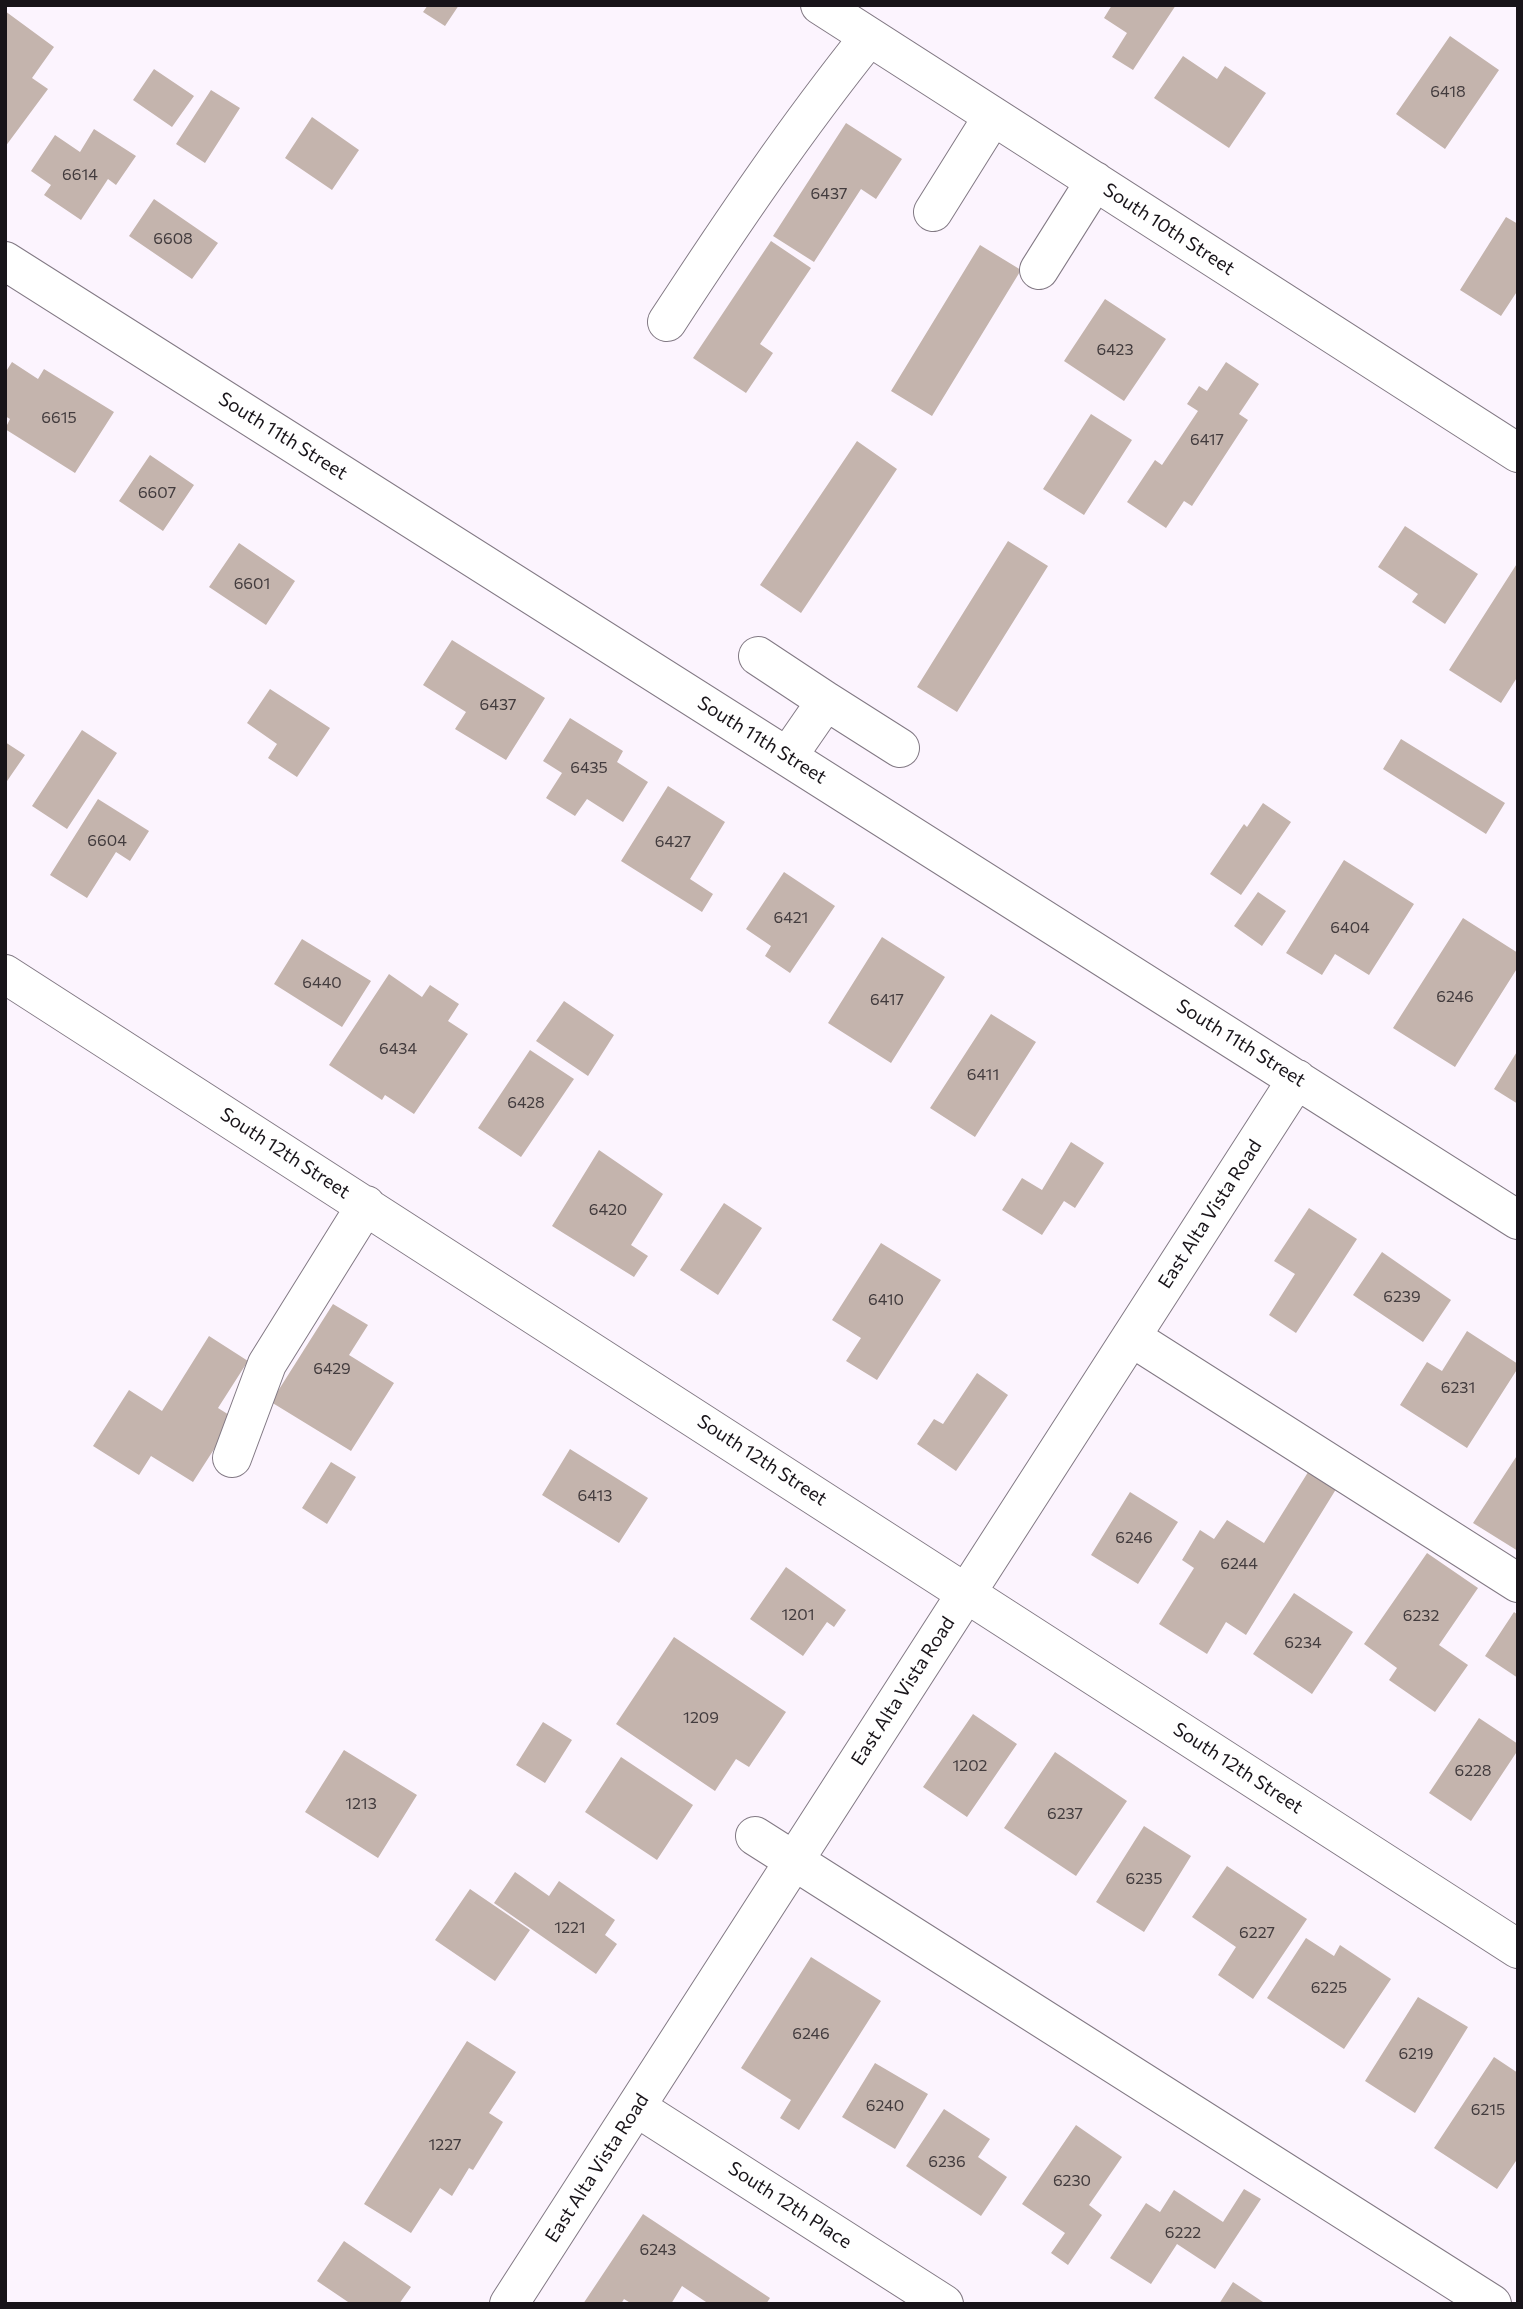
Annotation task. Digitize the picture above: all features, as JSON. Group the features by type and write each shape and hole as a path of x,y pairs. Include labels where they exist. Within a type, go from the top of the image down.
{"street":[{"name":"South 10th Street","path":"820,5 1518,453"},
{"path":"667,322 728,228 824,93 869,37"},
{"path":"933,212 993,116"},
{"path":"1039,270 1094,181"},
{"name":"South 11th Street","path":"5,261 1518,1220"},
{"path":"758,656 901,748"},
{"path":"788,756 826,701"},
{"name":"South 12th Street","path":"5,974 1518,1949"},
{"name":"East Alta Vista Road","path":"509,2304 1297,1079"},
{"path":"232,1458 267,1364 366,1205"},
{"path":"1131,1336 1518,1583"},
{"path":"755,1836 1492,2304"},
{"name":"South 12th Place","path":"636,2107 944,2304"}],"building":[{"path":"428,5 459,5 445,26 423,12"},
{"path":"1112,5 1176,5 1133,70 1112,57 1127,33 1104,18"},
{"path":"5,11 54,47 32,78 48,89 5,147"},
{"path":"1450,36 1499,70 1445,149 1396,114"},
{"path":"1183,56 1217,79 1225,66 1266,93 1229,148 1154,98"},
{"path":"154,69 194,96 172,127 133,100"},
{"path":"211,90 240,108 205,163 176,144"},
{"path":"312,117 359,150 332,190 285,158"},
{"path":"846,123 902,159 876,199 861,189 814,262 773,236"},
{"path":"94,129 136,156 116,185 108,179 81,220 44,195 51,185 31,171 55,135 80,152"},
{"path":"154,199 218,243 192,279 129,236"},
{"path":"1506,217 1518,224 1518,290 1501,316 1460,290"},
{"path":"771,241 811,268 760,344 773,353 746,393 693,358"},
{"path":"980,245 1021,270 932,416 891,391"},
{"path":"1105,299 1166,339 1124,401 1064,361"},
{"path":"12,362 38,379 44,369 114,412 75,473 5,429 10,419 5,416 5,373"},
{"path":"1226,362 1259,384 1239,414 1248,420 1192,506 1184,501 1166,528 1127,502 1155,460 1162,465 1198,411 1187,404 1199,386 1207,391"},
{"path":"1091,414 1132,440 1084,515 1043,489"},
{"path":"857,441 897,469 801,613 760,585"},
{"path":"150,455 194,485 163,531 119,501"},
{"path":"1405,526 1478,574 1445,624 1412,602 1418,594 1378,567"},
{"path":"1008,541 1048,566 957,712 917,687"},
{"path":"239,543 295,581 266,625 209,587"},
{"path":"1518,562 1518,676 1501,703 1449,670"},
{"path":"452,640 545,698 506,760 455,729 466,712 423,685"},
{"path":"270,689 330,728 297,777 268,758 277,744 247,723"},
{"path":"570,718 623,751 617,762 648,782 623,822 587,799 575,816 546,798 562,773 543,761"},
{"path":"82,730 117,753 67,829 32,806"},
{"path":"1401,739 1505,803 1486,834 1383,769"},
{"path":"5,742 25,755 5,784"},
{"path":"668,786 725,822 690,879 713,894 702,912 621,861"},
{"path":"98,799 149,831 130,861 116,852 87,898 50,875"},
{"path":"1263,803 1291,822 1241,895 1210,874 1244,824 1247,827"},
{"path":"1344,860 1414,904 1369,975 1335,954 1322,975 1286,953"},
{"path":"784,872 835,906 790,973 765,956 771,946 746,929"},
{"path":"1258,892 1286,911 1262,946 1234,926"},
{"path":"1463,918 1518,953 1518,967 1455,1067 1393,1028"},
{"path":"882,937 945,977 891,1063 828,1023"},
{"path":"302,939 371,981 342,1027 274,984"},
{"path":"389,974 422,997 430,985 459,1004 448,1021 468,1034 414,1114 385,1095 382,1100 329,1065"},
{"path":"564,1001 614,1035 588,1076 536,1041"},
{"path":"991,1014 1036,1042 975,1137 930,1108"},
{"path":"530,1050 574,1079 521,1157 478,1128"},
{"path":"1518,1050 1518,1104 1494,1089"},
{"path":"1071,1142 1104,1163 1075,1208 1064,1201 1042,1235 1002,1210 1022,1178 1042,1190"},
{"path":"599,1150 663,1194 631,1245 648,1256 634,1277 552,1226"},
{"path":"724,1203 762,1228 718,1295 680,1270"},
{"path":"1309,1208 1357,1239 1296,1333 1269,1315 1295,1274 1274,1261"},
{"path":"881,1243 941,1280 877,1380 846,1361 861,1338 832,1320"},
{"path":"1382,1252 1451,1300 1423,1342 1353,1295"},
{"path":"333,1304 368,1325 349,1355 394,1383 351,1451 271,1402"},
{"path":"1467,1331 1518,1364 1518,1368 1467,1448 1400,1405 1427,1362 1442,1371"},
{"path":"209,1336 248,1361 218,1408 234,1418 193,1482 151,1456 139,1475 93,1446 129,1390 162,1411"},
{"path":"977,1373 1008,1395 956,1471 917,1444 934,1419 943,1424"},
{"path":"570,1449 648,1498 619,1543 542,1495"},
{"path":"1518,1454 1518,1551 1473,1523"},
{"path":"331,1462 356,1477 327,1524 302,1508"},
{"path":"1310,1469 1338,1486 1246,1635 1226,1622 1207,1654 1159,1624 1194,1568 1182,1560 1200,1530 1214,1539 1227,1520 1264,1543"},
{"path":"1130,1492 1178,1522 1138,1584 1091,1555"},
{"path":"1427,1553 1478,1588 1439,1645 1468,1665 1435,1712 1389,1680 1397,1668 1364,1644"},
{"path":"786,1567 846,1610 834,1627 827,1622 803,1656 750,1619"},
{"path":"1294,1593 1353,1632 1312,1694 1253,1654"},
{"path":"1514,1612 1518,1615 1518,1678 1485,1656"},
{"path":"674,1637 786,1712 749,1767 736,1759 715,1791 616,1724"},
{"path":"973,1714 1017,1744 967,1817 923,1787"},
{"path":"1479,1718 1518,1744 1518,1750 1471,1821 1429,1793"},
{"path":"543,1722 572,1740 545,1783 516,1765"},
{"path":"344,1750 417,1795 378,1858 305,1812"},
{"path":"1055,1752 1127,1801 1076,1876 1004,1828"},
{"path":"621,1757 693,1805 657,1860 585,1812"},
{"path":"1144,1826 1191,1856 1144,1932 1096,1902"},
{"path":"1227,1866 1307,1919 1253,1999 1218,1975 1236,1947 1192,1917"},
{"path":"515,1872 549,1896 559,1881 615,1920 605,1935 617,1944 596,1974 494,1903"},
{"path":"470,1889 530,1930 495,1981 435,1940"},
{"path":"1306,1938 1334,1956 1340,1945 1391,1979 1344,2049 1267,1998"},
{"path":"811,1957 881,2001 799,2130 780,2118 791,2100 741,2068"},
{"path":"1418,1997 1468,2027 1415,2113 1365,2081"},
{"path":"467,2041 516,2072 489,2113 503,2122 473,2170 469,2168 452,2196 440,2188 411,2233 364,2204"},
{"path":"1494,2057 1518,2073 1518,2158 1497,2189 1434,2148"},
{"path":"875,2063 928,2094 895,2149 842,2117"},
{"path":"944,2109 990,2139 978,2157 1007,2177 981,2216 906,2166"},
{"path":"1076,2125 1122,2157 1089,2205 1102,2215 1068,2265 1051,2253 1065,2233 1022,2204"},
{"path":"1244,2189 1261,2199 1215,2269 1177,2244 1151,2284 1110,2258 1146,2203 1160,2212 1174,2190 1223,2222"},
{"path":"643,2214 770,2298 766,2304 709,2304 682,2286 671,2304 632,2304 624,2299 621,2304 583,2304"},
{"path":"344,2241 411,2287 399,2304 351,2304 317,2281"},
{"path":"1233,2282 1266,2304 1219,2304"}]}
